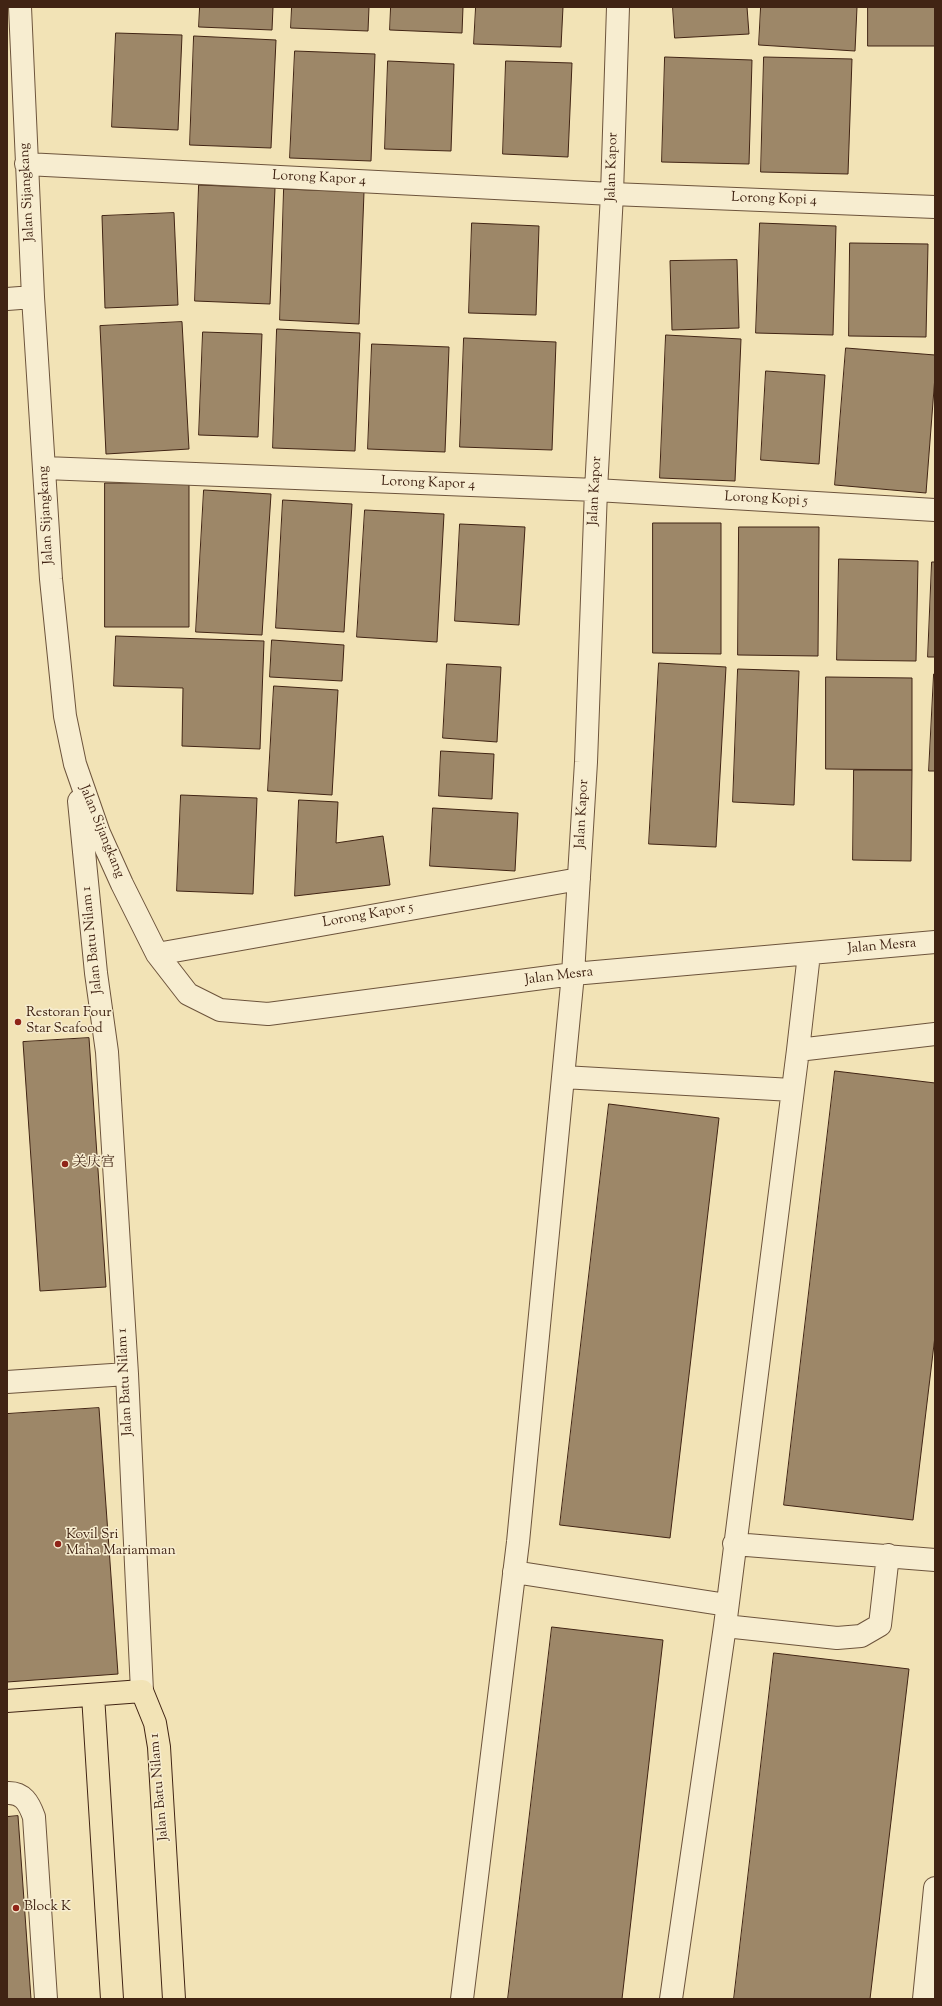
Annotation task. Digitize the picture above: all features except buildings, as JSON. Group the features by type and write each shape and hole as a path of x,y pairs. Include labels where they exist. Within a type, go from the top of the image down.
{"main road":[{"path":"7,1701 142,1691"},
{"name":"Jalan Batu Nilam 1","path":"142,1691 154,1723 159,1747 174,1999"},
{"path":"93,1695 112,1999"}],"street":[{"name":"Jalan Sijangkang","path":"20,7 33,298 51,579 65,716 75,764 99,833 122,884 157,954 188,994"},
{"name":"Jalan Kapor","path":"462,1999 514,1572 573,974 586,762 596,490 612,194 618,7"},
{"name":"Lorong Kapor 4","path":"26,164 612,194"},
{"name":"Lorong Kopi 4","path":"612,194 935,207"},
{"path":"7,299 33,298"},
{"name":"Lorong Kapor 4","path":"45,468 596,490"},
{"name":"Lorong Kopi 5","path":"596,490 935,510"},
{"name":"Jalan Batu Nilam 1","path":"75,764 96,973 107,1052 127,1374 142,1691"},
{"name":"Lorong Kapor 5","path":"157,954 579,879"},
{"name":"Jalan Mesra","path":"188,994 220,1010 268,1014 573,974 935,942"},
{"path":"671,1999 726,1615 809,954"},
{"path":"798,1050 935,1034"},
{"path":"563,1077 792,1090"},
{"path":"7,1382 127,1374"},
{"path":"734,1544 935,1560"},
{"path":"514,1572 837,1638 861,1636 880,1625 888,1556"},
{"path":"7,1793 15,1792 28,1802 34,1816 46,1999"},
{"path":"924,1999 935,1888"}],"place":[{"name":"Restoran Four Star Seafood","path":"18,1022"},
{"name":"关庆宫","path":"65,1164"},
{"name":"Kovil Sri Maha Mariamman","path":"58,1544"},
{"name":"Block K","path":"16,1908"}]}
